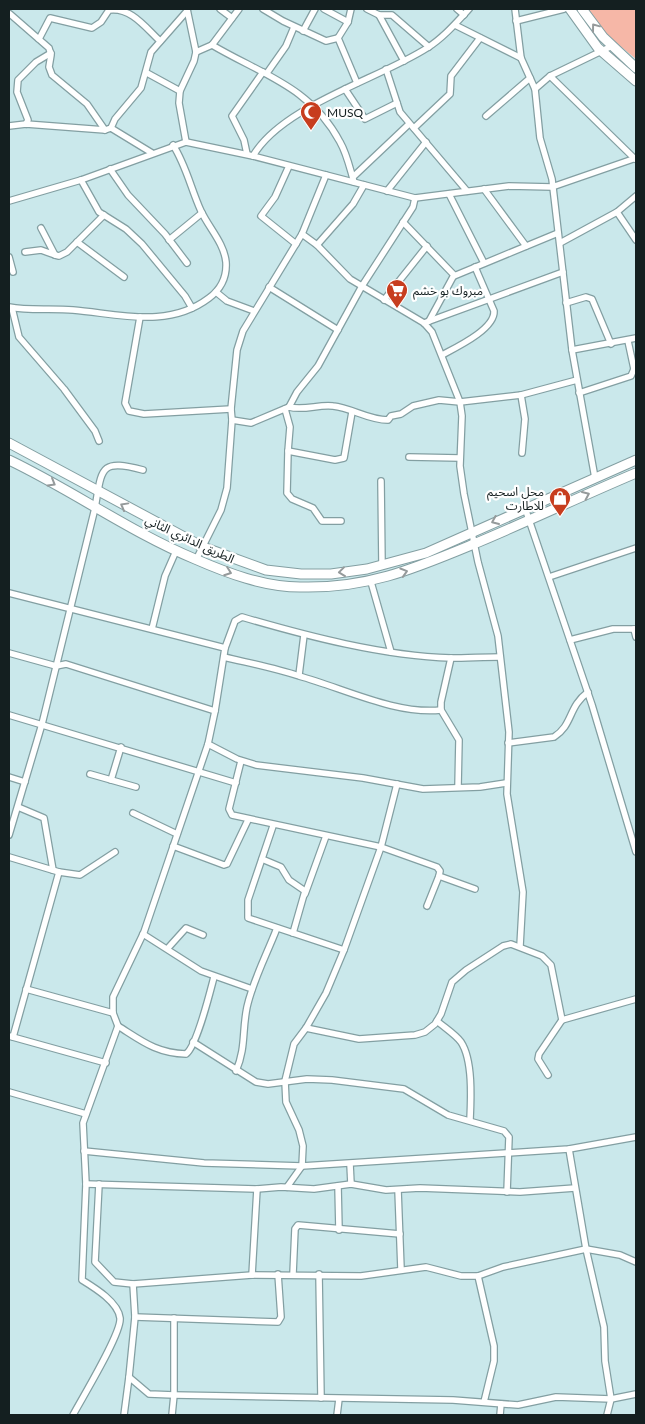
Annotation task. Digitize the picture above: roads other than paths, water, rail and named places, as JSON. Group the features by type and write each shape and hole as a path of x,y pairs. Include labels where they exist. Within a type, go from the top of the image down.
{"main road":[{"path":"570,9 583,30 602,52 636,81"},
{"path":"582,9 612,46 636,68"},
{"name":"الطريق الدائري الثاني","path":"9,443 203,547 238,562 283,573 331,574 382,565 426,552 636,460"},
{"name":"الطريق الدائري الثاني","path":"9,460 95,508 196,560 235,574 276,585 323,587 371,582 426,565 636,473"}],"street":[{"path":"39,40 50,18 92,28 101,22 107,9 117,9 129,13 160,41"},
{"path":"220,9 232,18"},
{"path":"196,52 212,45 240,9"},
{"path":"263,9 294,27 328,42 338,38 348,22 351,9"},
{"path":"303,31 314,9"},
{"path":"324,9 348,22"},
{"path":"367,9 379,15 392,15 429,47"},
{"path":"457,9 464,14"},
{"path":"250,155 267,137 314,107 429,47 455,25 469,9"},
{"path":"514,9 521,58 535,89 540,138 550,171 572,350 595,478"},
{"path":"516,21 564,9"},
{"path":"108,129 141,88 146,73 148,57 187,10"},
{"path":"186,142 179,103 180,91 194,61 196,52 187,10"},
{"path":"11,13 51,52"},
{"path":"379,15 404,60"},
{"path":"455,25 521,58"},
{"path":"250,155 232,116 286,46 294,27"},
{"path":"338,38 358,83"},
{"path":"353,179 450,94 451,76 480,38"},
{"path":"212,45 291,86 314,107 332,127 340,141 353,179"},
{"path":"535,89 550,76 612,46"},
{"path":"26,124 28,120 19,97 18,80 40,58 51,52"},
{"path":"51,52 49,67 52,74 87,104 108,129 152,153"},
{"path":"386,69 400,112 467,190"},
{"path":"146,73 180,91"},
{"path":"9,201 81,180 173,145 186,142 250,155 326,175 353,179 364,185 415,198 510,186 552,187 636,158 550,76"},
{"path":"486,116 530,78"},
{"path":"346,89 364,119 397,103"},
{"path":"9,126 26,124 108,129"},
{"path":"387,191 426,142"},
{"path":"99,441 95,431 64,389 19,337 10,308 66,310 140,317 173,316 192,308 216,292 224,276 226,260 217,236 202,213 173,145"},
{"path":"289,166 275,197 261,216 296,244"},
{"path":"110,169 124,191 169,240 187,263"},
{"path":"196,560 221,510 228,488 231,409 237,350 242,331 302,234 326,175"},
{"path":"81,180 91,201 99,212 126,229 142,244 185,296 192,308"},
{"path":"317,245 353,204 364,185"},
{"path":"484,189 526,246"},
{"path":"449,194 484,263"},
{"path":"560,243 617,212 636,196"},
{"path":"341,521 322,521 310,505 292,499 289,496 286,486 290,427 287,408 318,366 362,286 414,207 415,198"},
{"path":"617,212 636,240"},
{"path":"169,240 202,213"},
{"path":"24,252 41,250 55,255 63,255 104,215"},
{"path":"403,222 454,276"},
{"path":"41,228 55,255"},
{"path":"454,276 461,275 484,263 558,233"},
{"path":"302,234 317,245 338,267 362,286 426,322 442,355 460,402 462,416 460,458 464,494 498,636 508,743 506,783 523,880 520,946"},
{"path":"77,242 124,277"},
{"path":"384,300 427,246"},
{"path":"9,257 13,272"},
{"path":"442,355 492,323 494,315 475,267"},
{"path":"426,322 563,272"},
{"path":"426,322 454,276"},
{"path":"269,287 338,330"},
{"path":"216,292 227,301 254,310"},
{"path":"566,303 586,297 592,299 610,344"},
{"path":"140,317 125,403 129,411 144,414 231,409"},
{"path":"572,350 636,338"},
{"path":"579,393 631,376 635,369 628,341"},
{"path":"232,420 251,423 287,408 302,409 333,406 388,420 391,416 401,414 413,406 439,400 460,402 521,395 577,380"},
{"path":"521,395 525,419 522,453"},
{"path":"288,451 330,460 343,460 352,412"},
{"path":"409,457 460,458"},
{"path":"9,835 42,724 102,474 108,466 144,470"},
{"path":"381,481 382,565"},
{"path":"525,508 588,692 636,852"},
{"path":"549,577 636,548"},
{"path":"152,629 164,582 176,551"},
{"path":"371,582 391,652"},
{"path":"9,594 225,648"},
{"path":"214,977 193,1042 186,1054 167,1054 118,1026 113,1014 113,997 143,934 208,744 225,648 235,621 242,617 304,635 391,652 451,658 500,657"},
{"path":"570,640 613,629 635,629 636,638"},
{"path":"299,676 304,635"},
{"path":"9,653 56,666 66,664 215,711"},
{"path":"224,657 299,676 403,708 422,712 441,710"},
{"path":"451,658 440,702 441,710 458,740 458,788"},
{"path":"508,743 554,737 560,733 568,722 576,701 588,692"},
{"path":"9,715 199,770 236,783"},
{"path":"208,744 256,765 423,788 458,788 506,783"},
{"path":"111,780 121,747"},
{"path":"241,760 230,812 234,817 381,847 437,867 440,871 439,876 427,906"},
{"path":"90,774 136,787"},
{"path":"9,777 25,782"},
{"path":"287,1187 302,1166 302,1137 286,1102 285,1081 294,1044 306,1028 326,993 344,950 381,847 397,784"},
{"path":"18,807 44,818 56,871 26,989 11,1036 106,1063"},
{"path":"133,813 176,834"},
{"path":"173,846 224,865 227,864 248,820"},
{"path":"273,826 248,900 247,916 250,920 344,950"},
{"path":"293,933 326,836"},
{"path":"9,857 56,871 80,875 115,852"},
{"path":"262,859 281,867 289,880 302,888 305,894"},
{"path":"439,876 475,889"},
{"path":"168,948 186,928 203,935"},
{"path":"236,1071 243,1056 243,1029 252,989 277,928"},
{"path":"143,934 168,948 191,965 214,977 252,989"},
{"path":"306,1028 359,1039 415,1035 425,1032 437,1021 448,990 459,976 503,946 511,944 542,956 552,965 562,1020"},
{"path":"26,989 113,1014"},
{"path":"548,1075 538,1059 539,1054 562,1020 636,998"},
{"path":"437,1021 457,1038 467,1056 471,1097 470,1120"},
{"path":"73,1415 115,1338 120,1320 116,1308 99,1292 82,1280 86,1184 83,1123 118,1026"},
{"path":"193,1042 256,1082 268,1084 285,1081 332,1080 404,1089 436,1110 506,1132 509,1137 507,1192"},
{"path":"9,1092 86,1114"},
{"path":"84,1151 204,1164 302,1166 507,1154 569,1148 636,1137"},
{"path":"569,1148 586,1249 604,1327 605,1361 611,1399 607,1415"},
{"path":"350,1164 351,1184"},
{"path":"86,1184 256,1189 287,1187 314,1189 351,1184 398,1190 420,1188 507,1192 576,1188"},
{"path":"99,1184 95,1262 114,1282 134,1284 278,1274 361,1276 426,1267 461,1276 478,1276 503,1267 586,1249 620,1255 636,1262"},
{"path":"338,1186 339,1230"},
{"path":"252,1275 256,1189"},
{"path":"398,1190 401,1270"},
{"path":"293,1274 296,1226 400,1234"},
{"path":"135,1317 278,1322 281,1317 278,1274"},
{"path":"319,1274 321,1398"},
{"path":"478,1276 494,1346 494,1361 484,1402"},
{"path":"124,1415 135,1317 134,1284"},
{"path":"172,1415 174,1395 174,1318"},
{"path":"129,1377 149,1394 174,1395 459,1400 518,1404 556,1397 611,1399 636,1394"},
{"path":"337,1415 339,1399"},
{"path":"500,1415 501,1404"}],"place":[{"name":"MUSQ","path":"311,131"},
{"name":"مبروك بو خشم","path":"397,309"},
{"name":"محل اسحيم للاطارت","path":"560,517"}]}
